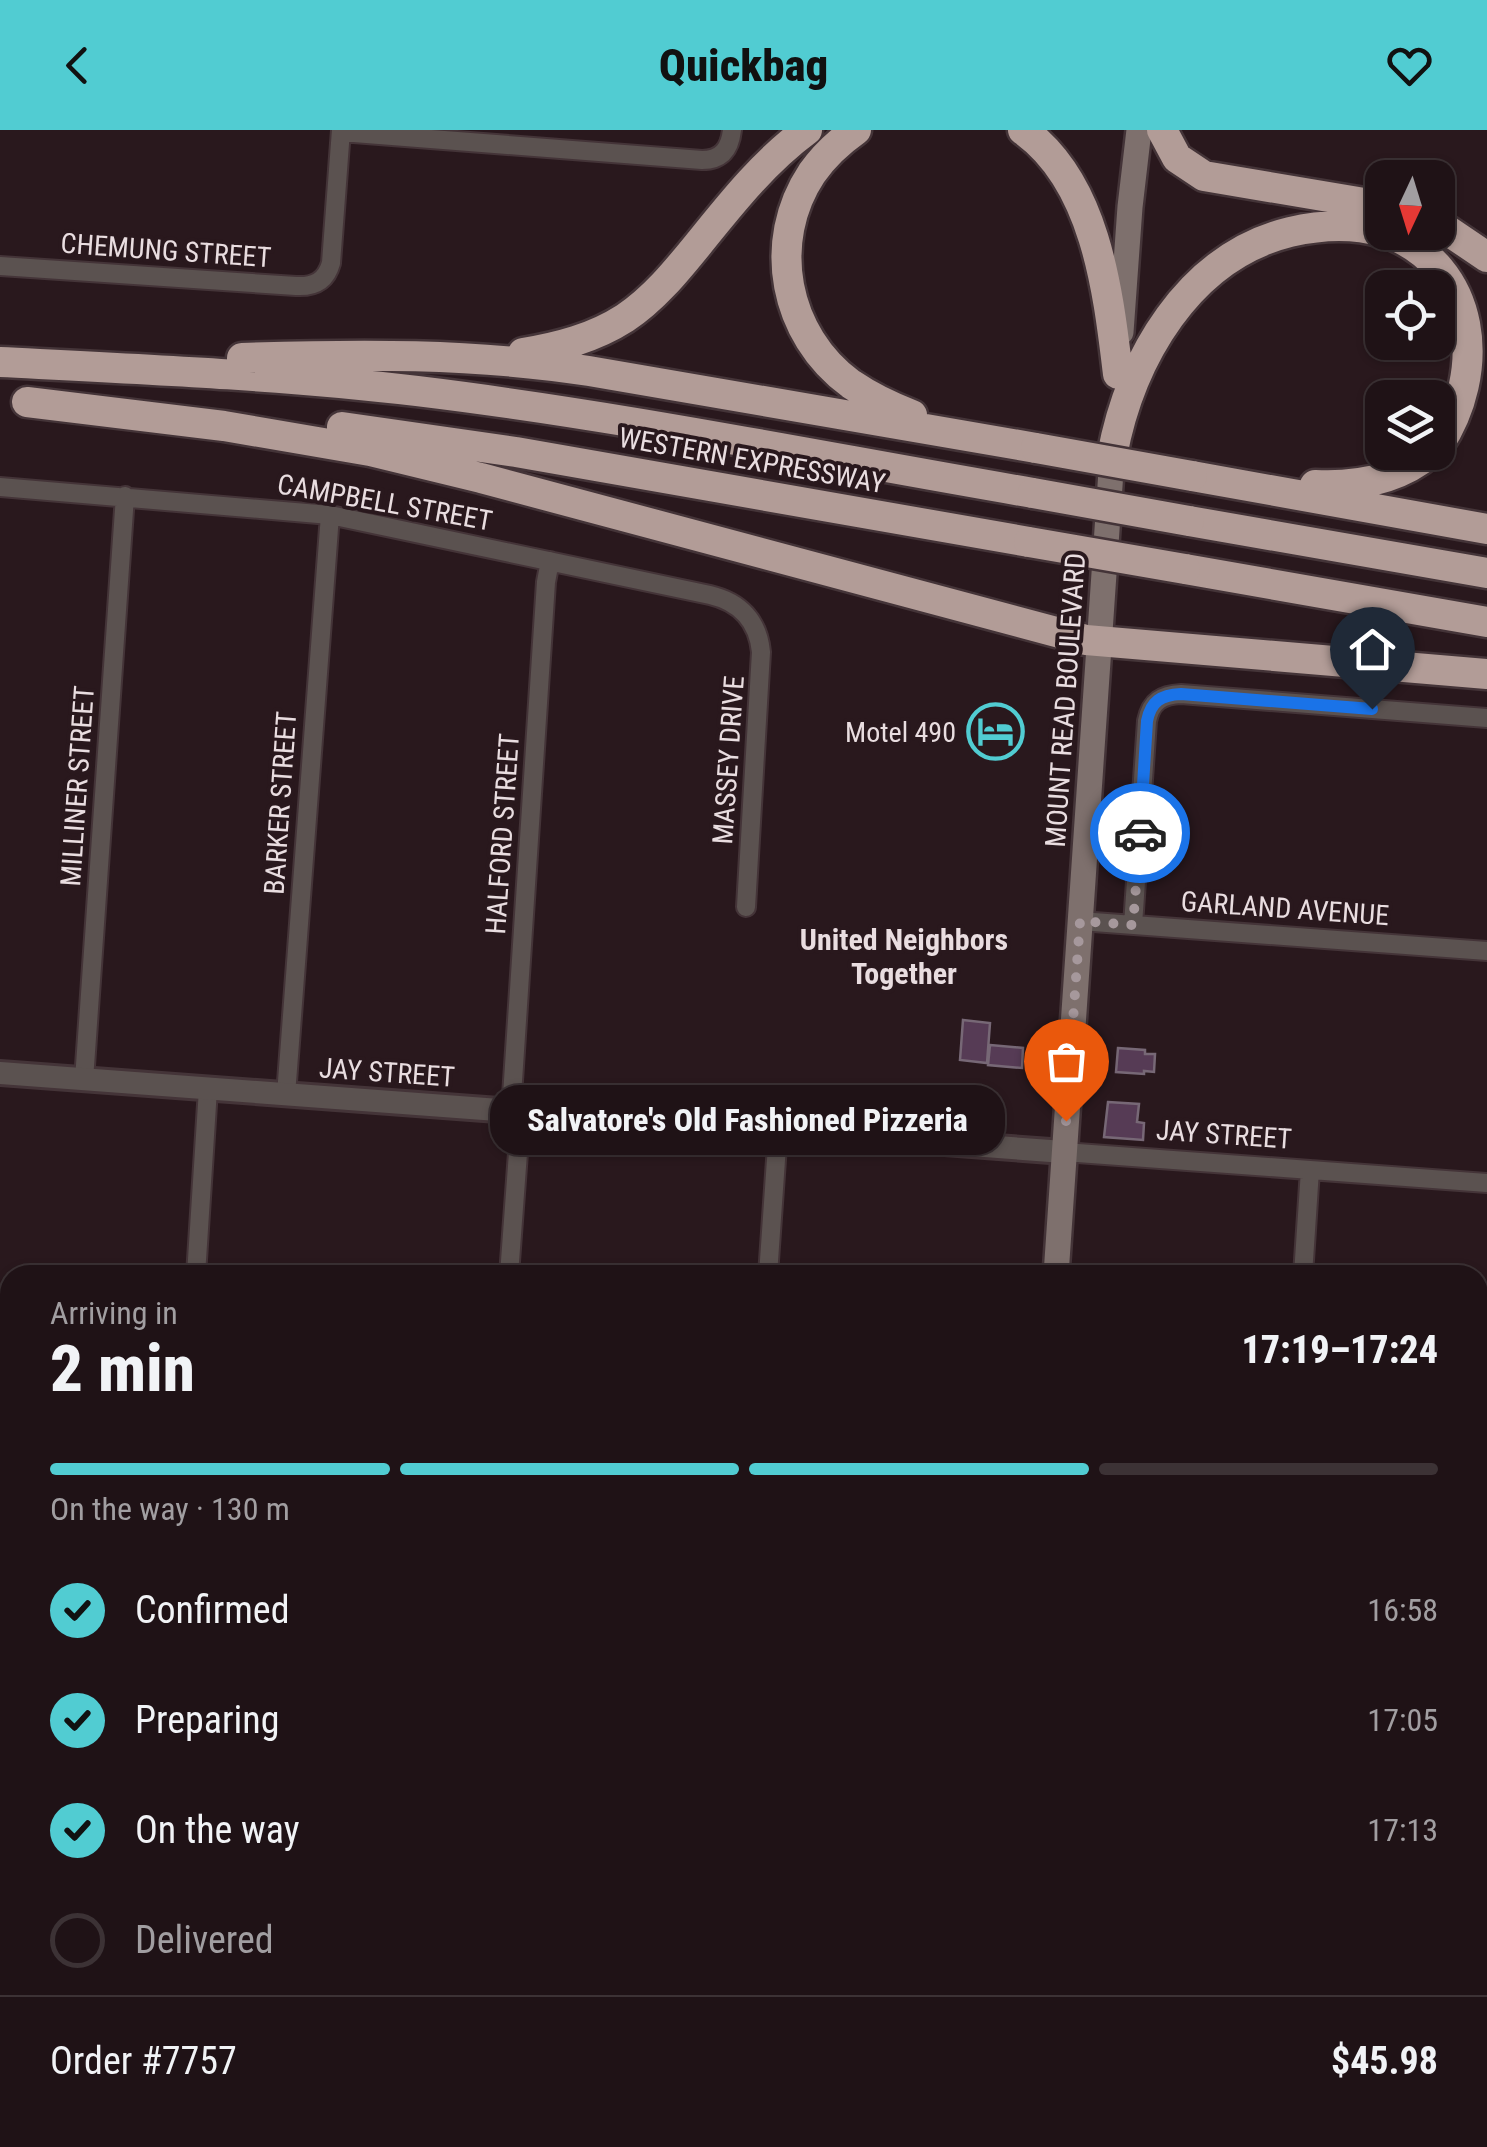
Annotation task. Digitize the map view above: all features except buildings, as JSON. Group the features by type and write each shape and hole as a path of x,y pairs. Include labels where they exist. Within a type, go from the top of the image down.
{"highway":[{"path":"14,363 460,356 554,347 624,319 642,305 763,168 807,130"},
{"path":"856,130 814,170 801,192 789,227 785,254 788,287 806,335 836,372 888,405 947,426 1036,448"},
{"path":"1022,130 1056,160 1082,207 1108,300 1118,374"},
{"path":"1162,130 1178,158 1204,176 1365,203"},
{"path":"1112,456 1123,408 1143,362 1174,310 1211,271 1237,252 1298,230 1334,226 1365,228"},
{"path":"1455,235 1487,257"},
{"path":"1420,250 1436,262 1456,286 1472,323 1476,351 1471,389 1455,424"},
{"path":"460,356 589,370 1487,529"},
{"name":"WESTERN EXPRESSWAY","path":"14,363 289,378 482,399 1487,573"},
{"path":"13,401 224,426 370,451 1099,642 1487,674"},
{"name":"WESTERN EXPRESSWAY","path":"13,401 225,414 404,435 1487,622"},
{"path":"1192,476 1280,484 1354,484 1404,470"}],"main road":[{"name":"MOUNT READ BOULEVARD","path":"1057,1265 1127,240 1139,130"}],"street":[{"path":"341,131 702,160 724,152 732,130"},
{"name":"CHEMUNG STREET","path":"0,266 310,286 325,277 330,268 341,131"},
{"name":"CAMPBELL STREET","path":"0,486 330,515 718,597 739,607 750,618"},
{"name":"MILLINER STREET","path":"84,1080 125,496"},
{"name":"BARKER STREET","path":"286,1094 330,515"},
{"name":"HALFORD STREET","path":"509,1265 550,560"},
{"name":"MASSEY DRIVE","path":"746,908 762,662 759,638 750,618"},
{"path":"1133,925 1147,721 1150,708 1159,699 1181,694 1487,718"},
{"name":"GARLAND AVENUE","path":"1080,921 1487,951"},
{"name":"JAY STREET","path":"0,1073 1487,1184"},
{"path":"197,1265 208,1089"},
{"path":"769,1265 778,1131"},
{"path":"1304,1265 1310,1170"}],"way so far":[{"path":"1066,1121 1080,921 1133,925 1140,833"}],"place":[{"name":"Motel 490","path":"995,732"},
{"name":"Salvatore's Old Fashioned Pizzeria","path":"1066,1121"}],"district":[{"name":"United Neighbors Together","path":"904,957"}],"route":[{"path":"1140,833 1147,721 1150,708 1159,699 1181,694 1372,709"}]}
